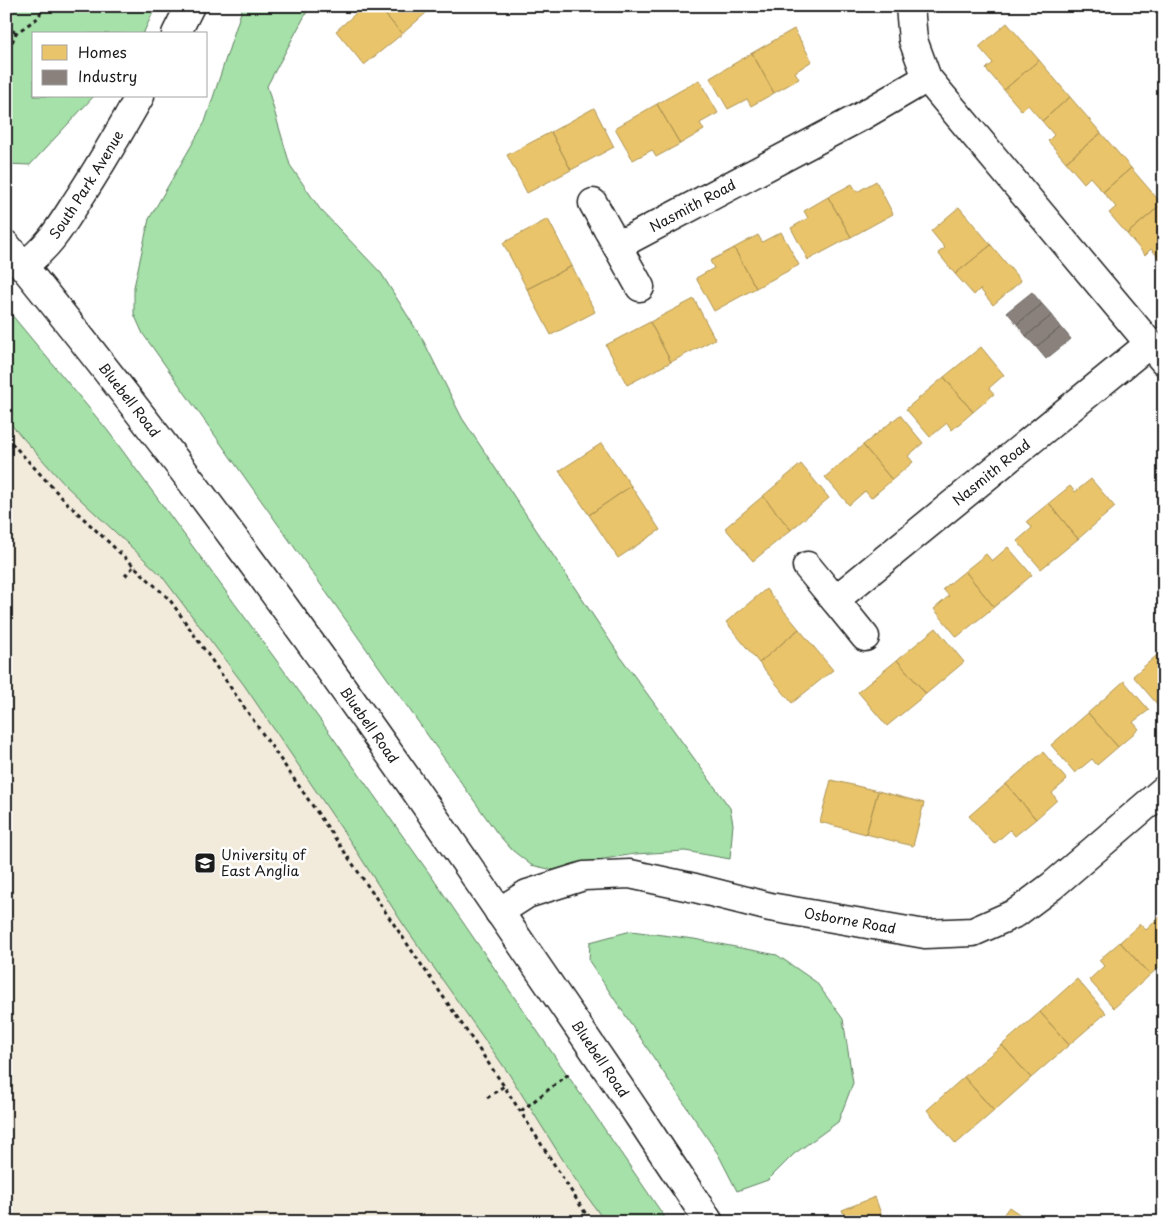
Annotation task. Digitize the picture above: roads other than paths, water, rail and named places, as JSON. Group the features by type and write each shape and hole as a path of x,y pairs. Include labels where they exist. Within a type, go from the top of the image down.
{"street":[{"path":"177,32 190,6"},
{"name":"Nasmith Road","path":"835,600 1156,352 927,78 913,40 910,6"},
{"name":"Nasmith Road","path":"617,246 862,116 927,78"},
{"name":"South Park Avenue","path":"15,255 40,253 50,242 97,170 139,98"},
{"path":"593,203 640,287"},
{"name":"Bluebell Road","path":"15,255 141,414 244,551 408,780 596,1052 709,1222"},
{"path":"807,566 865,637"},
{"name":"Osborne Road","path":"499,912 527,894 584,876 630,874 770,907 925,934 973,932 1016,913 1052,886 1164,790"}],"place":[{"name":"University of East Anglia","path":"205,863"}]}
